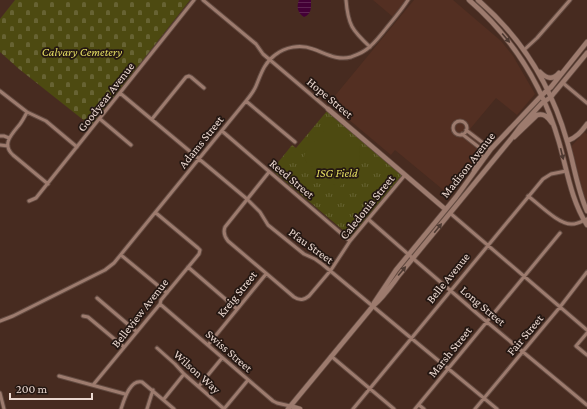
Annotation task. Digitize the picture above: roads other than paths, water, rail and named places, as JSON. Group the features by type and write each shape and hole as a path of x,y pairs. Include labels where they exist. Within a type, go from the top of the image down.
{"main road":[{"path":"469,0 491,21 507,40 523,61 542,95 554,127 574,200 587,225"},
{"path":"478,0 515,38 532,62 548,90 559,116 579,192 587,211"},
{"path":"491,21 498,21 515,38"},
{"name":"Madison Avenue","path":"411,256 491,149 548,90 587,42"},
{"path":"532,62 543,76 553,78 582,48"},
{"name":"Madison Avenue","path":"289,408 372,306 390,278 450,213 520,127 545,101 551,97 587,53"},
{"name":"Hope Street","path":"328,108 445,209"},
{"path":"511,139 539,114 546,116 554,127"},
{"path":"567,142 576,137 587,124"},
{"path":"466,192 490,160 492,155 491,149"},
{"path":"450,213 451,207 465,185"},
{"path":"289,408 300,409"}],"street":[{"name":"Goodyear Avenue","path":"29,201 36,198 48,184 194,0"},
{"name":"Hope Street","path":"204,0 256,44 263,54 328,108"},
{"path":"346,0 347,14 352,29 370,47"},
{"name":"Adams Street","path":"0,321 105,270 114,263 246,101 252,93 264,66 276,54 293,47 307,47 329,56 342,58 360,54 370,47 408,0"},
{"path":"524,50 532,44 570,0"},
{"path":"152,119 186,77 192,77 204,88"},
{"path":"563,82 587,103"},
{"path":"0,91 27,112 46,121 77,147"},
{"name":"Pfau Street","path":"120,93 247,199 260,212 268,225 304,254 315,259 331,270 411,339 497,409"},
{"path":"246,101 295,142"},
{"path":"27,112 9,138 9,150 48,184"},
{"path":"100,119 131,145"},
{"path":"472,173 482,156 482,152 480,148 462,134 457,134 454,132 453,128 455,124 462,122 465,124 466,130 491,149"},
{"path":"462,134 466,130"},
{"name":"Reed Street","path":"222,131 350,241"},
{"path":"0,136 9,138"},
{"path":"0,145 8,146"},
{"name":"Belle Avenue","path":"353,409 543,179 546,176 566,171"},
{"path":"266,274 228,241 224,231 225,227 269,172"},
{"name":"Caledonia Street","path":"266,274 297,299 306,299 331,270 350,241 405,175"},
{"path":"528,196 566,224 572,224 585,220"},
{"name":"Belleview Avenue","path":"93,385 199,254 200,250 198,248 156,213"},
{"path":"450,213 587,332 576,346 587,355"},
{"name":"Long Street","path":"368,219 450,291 587,405"},
{"name":"Marsh Street","path":"415,409 560,233"},
{"path":"121,255 167,293"},
{"path":"188,267 237,309"},
{"name":"Fair Street","path":"475,409 560,307 587,272"},
{"name":"Kreig Street","path":"208,345 266,274"},
{"path":"97,298 137,332"},
{"name":"Swiss Street","path":"160,304 273,401 289,408"},
{"path":"83,316 88,317 124,347"},
{"name":"Wilson Way","path":"157,348 224,409"},
{"path":"331,356 394,409"},
{"path":"199,386 222,358"},
{"path":"164,399 184,374"},
{"path":"59,376 125,394"},
{"path":"224,409 248,380"},
{"path":"121,409 125,394 138,381 142,382 153,390 174,409"},
{"path":"147,409 153,390"},
{"path":"0,393 4,409"},
{"path":"419,405 424,409"}],"park label":[{"name":"Calvary Cemetery","path":"82,52"},
{"name":"ISG Field","path":"337,173"}]}
